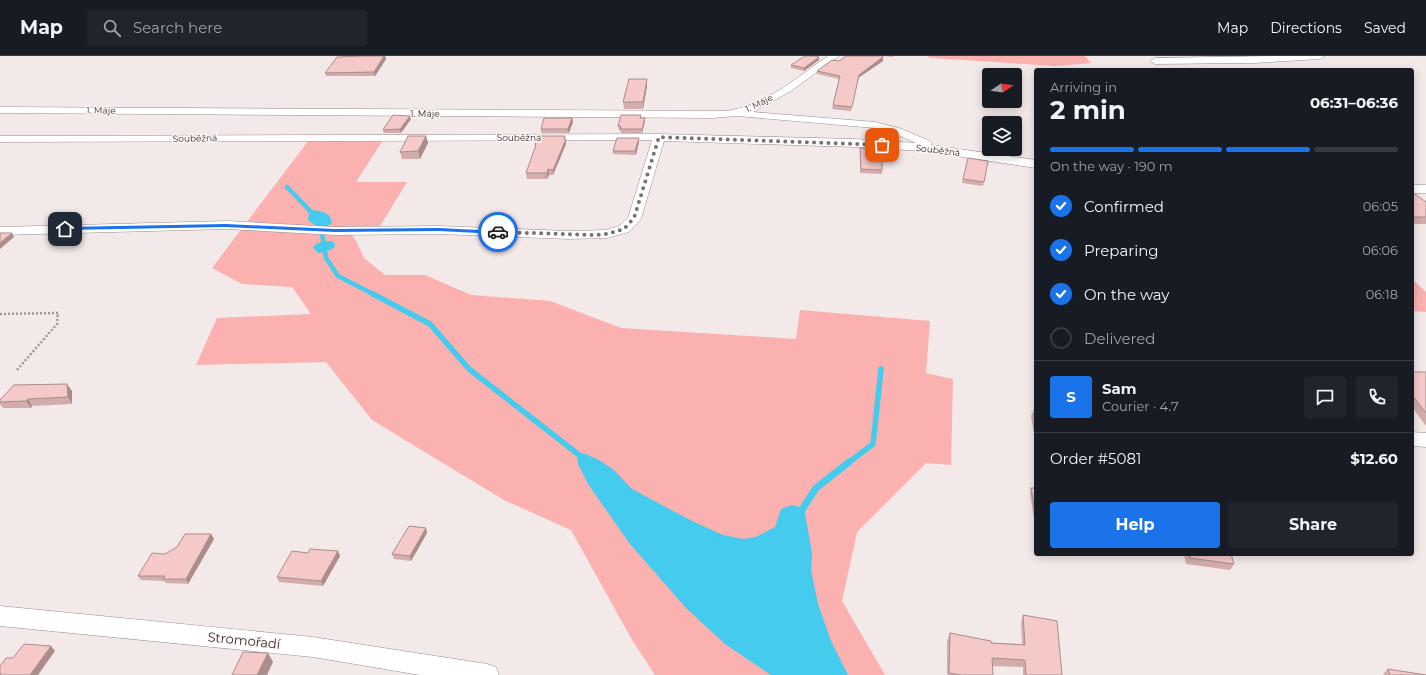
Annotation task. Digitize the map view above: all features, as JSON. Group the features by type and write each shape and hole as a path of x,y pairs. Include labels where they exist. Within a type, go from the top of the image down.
{"street":[{"name":"1. Máje","path":"0,110 712,116 736,113 754,107 771,98 834,56"},
{"path":"1155,61 1254,60 1320,56"},
{"path":"736,113 750,116 818,119 875,125 895,130 941,150"},
{"path":"0,231 226,225 335,231 439,230 570,235 607,234 624,229 634,218 659,137"},
{"name":"Souběžná","path":"0,139 659,137 855,143 941,150 1034,164"},
{"path":"1414,189 1426,189"},
{"path":"1414,439 1426,440"},
{"name":"Stromořadí","path":"0,616 313,647 487,675"}],"path":[{"path":"0,314 58,313 57,324 17,370"}],"shaded area":[{"path":"927,56 1085,56 1091,63 1055,66 931,58"},
{"path":"309,140 383,140 356,182 407,182 380,226 346,226 356,241 364,258 385,275 425,275 471,295 550,301 621,328 796,339 800,310 930,321 926,373 953,379 951,465 926,463 857,532 842,601 885,675 655,675 632,640 571,530 504,500 372,420 326,362 196,365 217,318 311,314 292,287 242,284 212,268"},
{"path":"1414,281 1426,292 1426,312 1414,311"}],"water":[{"path":"313,210 330,216 332,222 326,227 320,227 314,224 308,220 309,213"},
{"path":"324,241 332,241 335,244 334,248 318,253 313,247"},
{"path":"577,453 586,454 599,460 614,470 632,489 692,521 723,535 743,539 756,537 775,527 781,509 792,505 804,508 812,553 811,570 818,604 831,641 848,675 771,675 725,644 686,608 630,544 588,484 578,464"}],"building":[{"path":"384,56 374,72 325,73 337,57"},
{"path":"805,56 819,57 804,68 791,65"},
{"path":"846,56 883,56 859,75 852,107 833,105 840,76 817,71 832,60 839,61"},
{"path":"629,79 647,79 643,102 623,102"},
{"path":"393,115 410,116 400,129 383,130"},
{"path":"621,115 641,115 640,118 645,118 642,129 620,129 621,126 618,126"},
{"path":"544,118 572,118 568,129 541,129"},
{"path":"408,136 426,136 418,151 400,152"},
{"path":"537,136 565,136 564,139 566,139 553,170 548,169 547,173 526,173 536,145"},
{"path":"617,138 639,138 635,151 613,151"},
{"path":"860,148 882,149 882,170 861,169"},
{"path":"968,158 988,161 984,182 963,179"},
{"path":"1414,193 1426,202 1426,217 1415,217"},
{"path":"0,233 12,233 0,243"},
{"path":"1414,372 1426,372 1426,413 1414,398"},
{"path":"67,384 68,397 0,402 0,400 14,385"},
{"path":"1031,488 1034,488 1034,505"},
{"path":"409,526 426,528 410,556 392,554"},
{"path":"185,534 211,534 186,579 163,579 165,576 138,576 152,553 165,554 177,547"},
{"path":"310,549 338,551 321,581 277,577 292,551 308,553"},
{"path":"1190,556 1232,556 1234,564 1190,558"},
{"path":"1023,615 1057,621 1062,675 1026,675 1025,660 992,658 993,675 961,675 949,673 950,633 991,641 991,643 1025,645"},
{"path":"24,644 51,646 30,675 0,675 0,666 6,658 13,658"},
{"path":"243,652 268,653 257,675 232,675"},
{"path":"1388,669 1426,675 1390,675"}],"waterway":[{"path":"287,187 316,217"},
{"path":"321,228 326,258 338,276 375,295"},
{"path":"373,294 430,324 469,369 583,458"},
{"path":"848,463 873,444 881,369"},
{"path":"800,513 816,488 849,462"}],"way so far":[{"path":"498,232 595,235 607,234 624,229 634,218 659,137 840,142 882,145"}],"route":[{"path":"65,229 226,225 335,231 439,230 498,232"}]}
